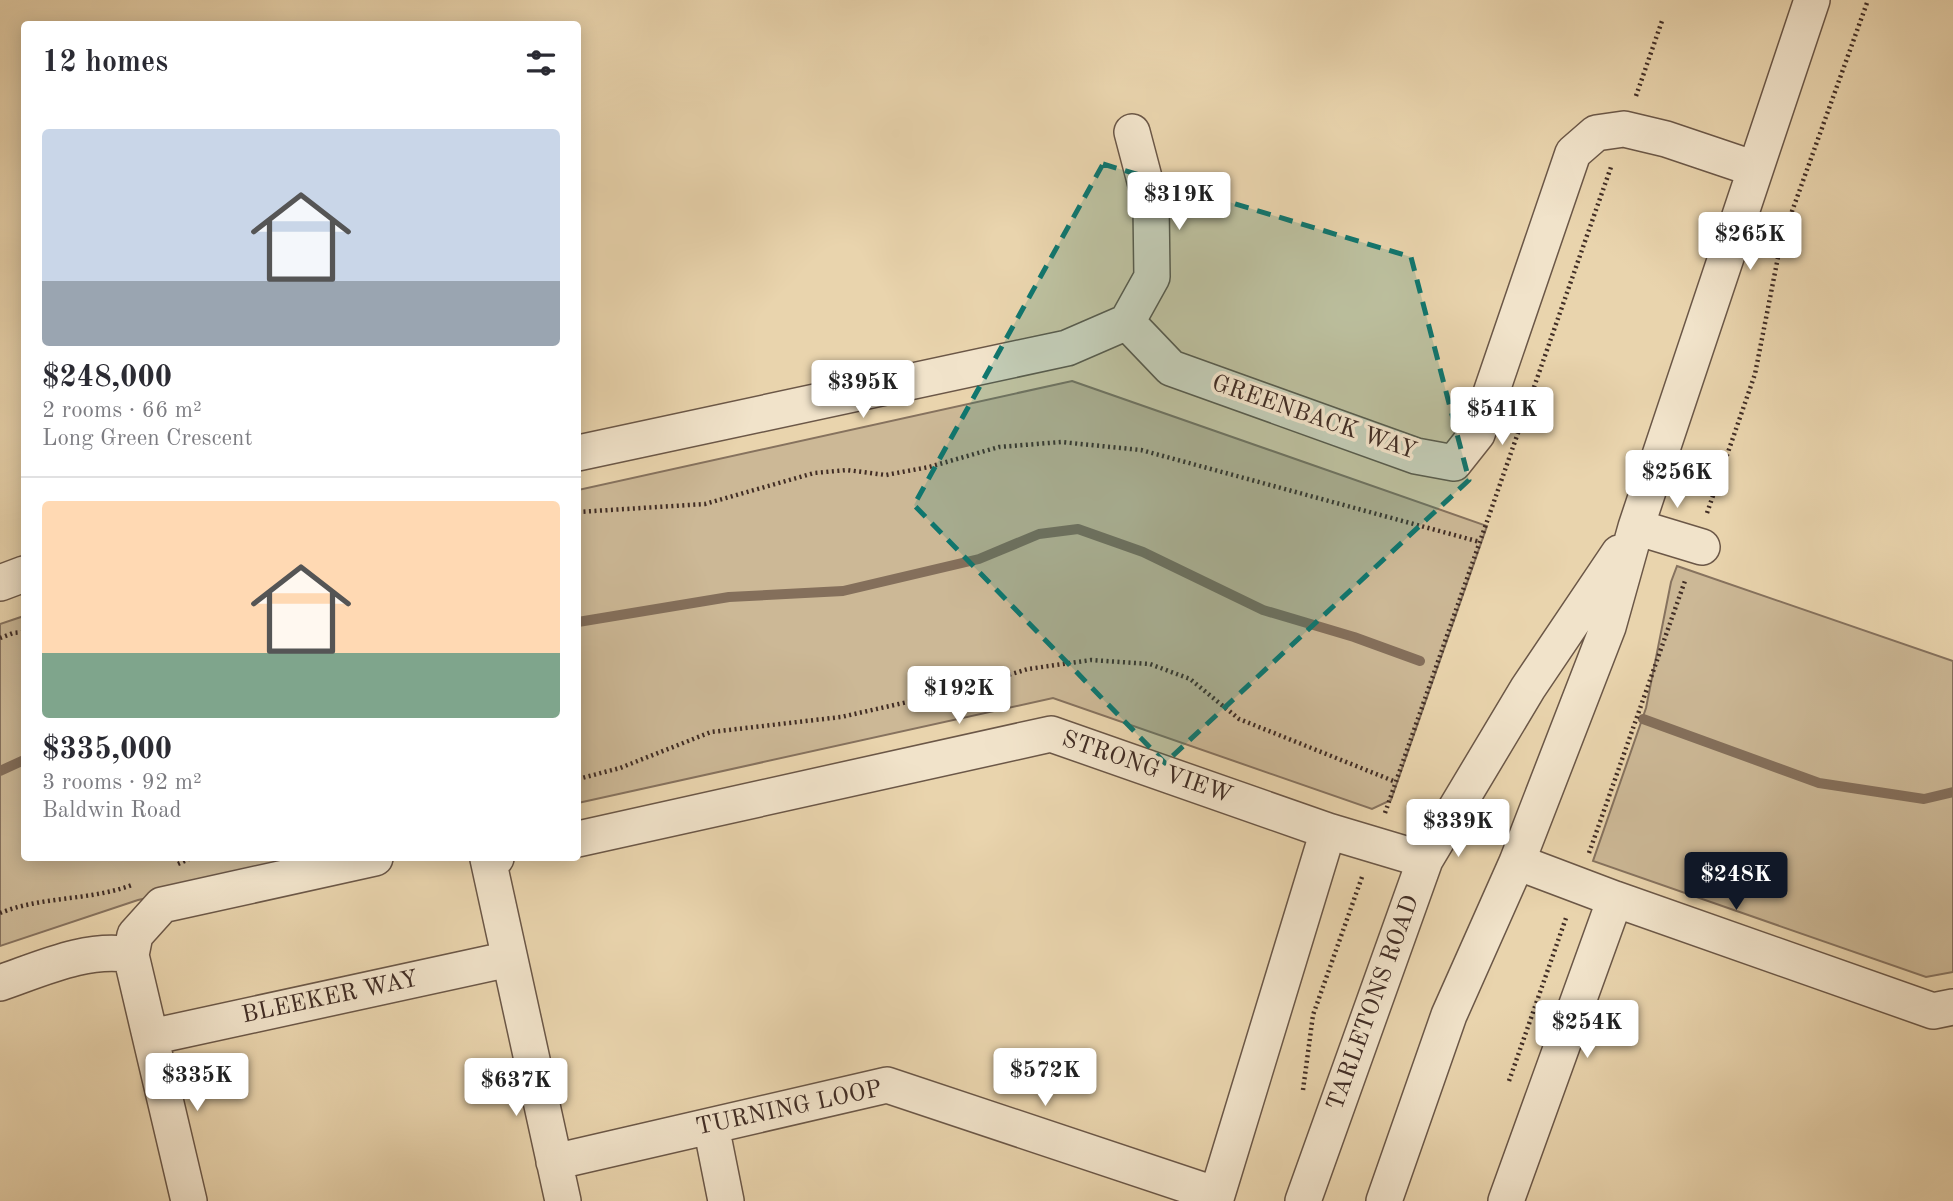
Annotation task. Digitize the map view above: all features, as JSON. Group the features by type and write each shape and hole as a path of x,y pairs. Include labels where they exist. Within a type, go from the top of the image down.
{"street":[{"name":"TARLETONS ROAD","path":"1384,1201 1449,1015 1517,862 1608,627 1636,527 1812,0"},
{"name":"GREENBACK WAY","path":"1127,322 1171,368 1416,456 1454,463 1477,434 1573,153 1595,134 1624,129 1666,139 1755,169"},
{"path":"581,452 1067,348 1127,322 1152,276 1151,204 1132,132"},
{"name":"TARLETONS ROAD","path":"1303,1201 1425,860 1528,688 1636,527"},
{"path":"1636,527 1699,547"},
{"path":"0,583 21,575"},
{"name":"STRONG VIEW","path":"581,838 1051,734 1328,831 1425,860"},
{"name":"TURNING LOOP","path":"554,1162 887,1085 1216,1198 1328,831"},
{"path":"189,1201 131,955 135,935 162,905 361,861"},
{"path":"490,861 563,1201"},
{"path":"1517,862 1934,1011 1953,1007"},
{"path":"1506,1201 1615,899"},
{"path":"0,983 77,958 110,951 131,955"},
{"name":"BLEEKER WAY","path":"151,1037 509,959"},
{"path":"711,1126 726,1201"}],"path":[{"path":"1508,1083 1699,547 1755,374 1781,242 1868,0"},
{"path":"1302,1097 1313,1016 1663,19"},
{"path":"581,512 705,504 814,473 847,470 886,475 929,467 999,447 1060,442 1141,450 1480,542"},
{"path":"0,638 21,632"},
{"path":"166,870 185,861"},
{"path":"0,913 21,905 114,891 134,884"}],"highlighted area":[{"path":"1103,164 1411,257 1469,480 1165,763 914,505"}],"shaded area":[{"path":"1072,381 1487,526 1391,800 1372,809 1053,698 581,802 581,489"},
{"path":"1677,566 1953,661 1953,972 1926,977 1593,861 1646,708 1671,582"},
{"path":"21,617 21,861 318,861 138,900 0,946 0,624"}],"waterway":[{"path":"581,622 729,597 843,591 979,559 1039,534 1078,529 1143,552 1263,610 1354,637 1420,661"},
{"path":"1643,719 1819,783 1924,799 1953,792"},
{"path":"0,771 21,761"}]}
